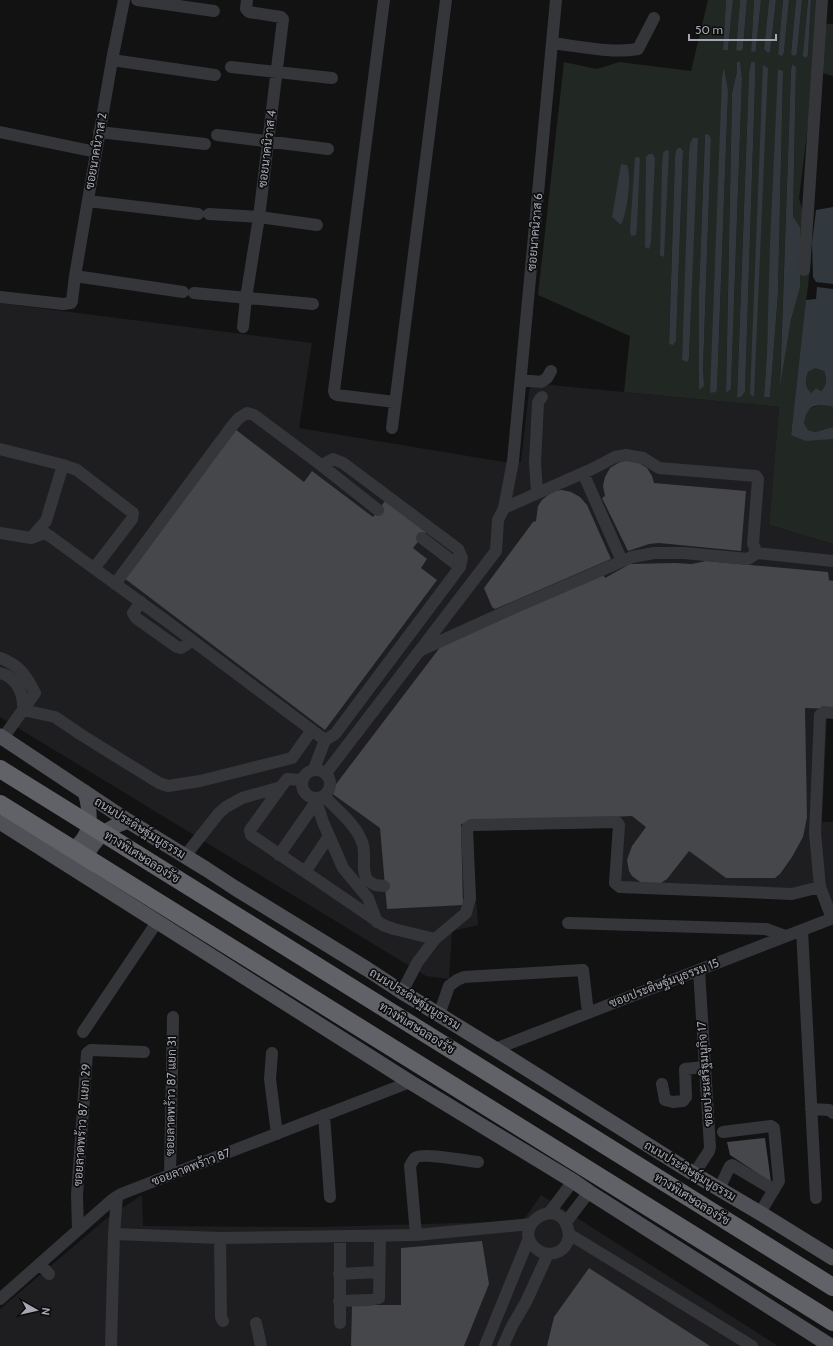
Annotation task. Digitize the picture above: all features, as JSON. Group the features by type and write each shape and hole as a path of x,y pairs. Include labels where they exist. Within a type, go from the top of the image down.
{"highway":[{"name":"ทางพิเศษฉลองรัช","path":"0,769 833,1288"},
{"path":"0,804 833,1322"}],"main road":[{"name":"ถนนประดิษฐ์มนูธรรม","path":"2,737 128,821 694,1174 833,1258"},
{"path":"54,856 64,854 74,849 80,844 88,832 90,818 89,806 85,792"},
{"path":"96,883 86,866 88,854 107,830 128,821"},
{"path":"0,822 410,1082 573,1181 830,1346"}],"street":[{"name":"ซอยนาคนิวาส 2","path":"0,297 63,304 71,303 72,301 99,132 124,0"},
{"path":"137,0 214,11"},
{"name":"ซอยนาคนิวาส 4","path":"243,327 278,71 283,18 250,13 246,9 247,0"},
{"path":"384,0 334,391 337,395 395,402"},
{"path":"392,428 446,0"},
{"name":"ซอยนาคนิวาส 6","path":"326,773 496,551 498,520 504,508 512,464 556,0"},
{"path":"804,270 822,0"},
{"path":"552,43 614,50 629,51 638,49 654,18"},
{"path":"112,60 216,75"},
{"path":"231,66 332,78"},
{"path":"0,132 96,152"},
{"path":"99,132 205,144"},
{"path":"217,134 328,149"},
{"path":"88,201 204,214 259,217 317,225"},
{"path":"75,276 188,292 313,304"},
{"path":"521,380 541,382 547,378 551,371"},
{"path":"537,492 535,438 538,403 542,396"},
{"path":"115,584 239,418 247,413 254,415 378,510"},
{"path":"0,449 77,470 133,514 132,519 99,562 93,567"},
{"path":"504,508 615,457 626,455 643,458 659,468 756,476 758,479 753,544 757,553"},
{"path":"314,769 325,740 335,734 460,567 462,558 458,549 343,463 333,459 321,465"},
{"path":"31,538 46,521 63,465"},
{"path":"587,471 622,561"},
{"path":"0,534 31,538 45,533 141,602 325,740"},
{"path":"422,538 460,567"},
{"path":"420,650 632,557 654,553 748,559 757,553 833,561"},
{"path":"0,658 18,667 28,678 35,693 2,737"},
{"path":"0,673 12,678 18,684 22,695 23,710"},
{"path":"23,710 55,717 159,783 168,786 200,781 292,758 312,730"},
{"path":"832,918 820,887 815,833 820,715 824,712 833,713"},
{"path":"279,855 319,798 327,793 331,785 329,777 326,773 320,770 314,769 307,773 302,784 305,792 311,797 319,798 348,821 363,846 363,864 367,880 375,885 384,886"},
{"path":"303,780 287,779 250,830 252,836 377,922 394,929 435,939"},
{"path":"186,856 219,813 226,807 242,798 281,787"},
{"path":"319,798 323,822 343,868 368,898 377,922"},
{"path":"402,992 418,963 435,939 466,913 470,898 467,828 471,825 617,822 619,825 615,883 620,887 792,894 820,887"},
{"path":"305,872 329,836"},
{"name":"ซอยประดิษฐ์มนูธรรม 15","path":"495,1049 832,918"},
{"path":"83,1032 157,922"},
{"path":"568,922 766,929 785,936"},
{"path":"802,930 816,1198"},
{"path":"439,1015 449,986 464,977 583,970 588,1013"},
{"name":"ซอยประเสริฐมนูกิจ 17","path":"694,1174 710,1151 698,970"},
{"name":"ซอยลาดพร้าว 87 แยก 31","path":"170,1175 172,1017"},
{"name":"ซอยลาดพร้าว 87 แยก 29","path":"78,1230 77,1195 87,1053 91,1050 144,1052"},
{"path":"272,1053 270,1079 277,1134"},
{"path":"662,1084 665,1100 673,1102 683,1101 686,1097 685,1069 704,1067"},
{"name":"ซอยลาดพร้าว 87","path":"0,1299 117,1196 410,1082"},
{"path":"811,1109 829,1110 833,1113"},
{"path":"324,1116 330,1196"},
{"path":"723,1132 773,1127 779,1181 760,1213"},
{"path":"416,1235 410,1166 414,1159 419,1156 478,1162"},
{"path":"719,1189 730,1166 732,1165 774,1190"},
{"path":"549,1213 573,1181"},
{"path":"566,1222 589,1192"},
{"path":"111,1346 114,1234 117,1196"},
{"path":"549,1213 561,1217 566,1222 569,1234 566,1244 562,1250 553,1254 540,1252 534,1248 528,1232 531,1224 538,1216 549,1213"},
{"path":"114,1234 220,1238 340,1237 416,1235 531,1224"},
{"path":"569,1234 752,1346"},
{"path":"339,1301 378,1299 380,1236"},
{"path":"340,1237 340,1323"},
{"path":"220,1238 221,1317 223,1321"},
{"path":"485,1346 529,1238"},
{"path":"503,1346 512,1326 526,1302 548,1254"},
{"path":"40,1264 49,1274"},
{"path":"339,1274 379,1272"},
{"path":"256,1323 261,1346"}],"shaded area":[{"path":"708,0 726,0 723,50 728,50 733,0 740,0 736,50 743,48 747,0 754,0 751,51 756,49 761,0 769,0 764,49 770,53 776,0 783,0 778,54 784,52 789,0 796,0 791,54 793,56 797,53 802,0 808,0 803,53 806,57 808,55 811,0 819,0 814,76 799,198 807,225 811,259 791,435 833,439 833,544 769,525 779,407 624,392 630,336 538,295 564,62 597,69 619,62 691,71","holes":["740,61 742,79 731,387 726,391 732,93 737,71 737,62","751,62 755,63 755,84 745,392 741,397 737,396 749,73","792,64 796,67 793,216 800,227 800,288 791,320 780,382 791,70","779,69 783,72 778,294 770,397 764,396 767,350","728,91 717,389 715,392","705,135 711,139 703,371 699,291","697,138 689,358 682,360 686,268","681,148 683,151 676,341 669,344 676,151"]},
{"path":"726,0 733,0 728,50 723,50"},
{"path":"740,0 747,0 743,48 741,51 736,50"},
{"path":"754,0 761,0 755,52 751,51"},
{"path":"769,0 776,0 770,53 764,49"},
{"path":"783,0 789,0 784,52 781,56 778,54"},
{"path":"796,0 802,0 797,53 793,56 791,54"},
{"path":"808,0 811,0 808,55 806,58 803,56 803,53"},
{"path":"825,24 833,24 833,76 822,73"},
{"path":"740,61 742,79 731,387 730,390 726,392 732,93 737,71 737,62"},
{"path":"751,62 755,62 755,84 745,392 741,397 737,397 749,73"},
{"path":"792,64 796,67 793,216 800,227 800,288 791,320 780,386 791,70"},
{"path":"763,65 768,68 754,397 750,394"},
{"path":"724,68 728,91 717,389 716,392 710,393 722,77"},
{"path":"778,69 783,71 778,294 770,397 764,397 767,350"},
{"path":"705,134 709,135 711,139 703,371 704,386 699,390 699,291"},
{"path":"693,138 698,138 689,358 687,362 682,360 689,155 690,143"},
{"path":"678,148 681,148 683,151 676,341 673,345 669,344 675,156"},
{"path":"666,150 669,151 664,257 660,255 662,165 663,153"},
{"path":"649,154 653,154 655,159 651,242 649,249 645,247 646,157"},
{"path":"635,157 639,157 640,159 637,226 636,235 631,236 630,231"},
{"path":"621,164 627,165 629,186 627,204 621,225 612,217"},
{"path":"833,207 833,284 816,282 813,277 812,243 816,210"},
{"path":"817,287 833,289 833,408 825,405 812,407 807,412 804,423 808,430 815,432 833,427 833,439 806,441 791,435 806,300 816,299","holes":["815,368 824,371 826,376 824,386 821,391 816,388 811,393 806,383 808,372"]},
{"path":"0,303 312,343 299,428 504,462 521,462 530,383 779,407 769,525 833,544 833,718 827,717 822,822 833,822 833,909 823,913 817,895 616,892 613,826 472,831 478,925 452,931 449,979 426,976 0,717"},
{"path":"815,367 824,371 826,381 821,391 816,388 811,393 806,383 806,378 808,372"},
{"path":"823,405 831,406 833,408 833,427 815,432 808,430 804,423 807,412 811,408"},
{"path":"142,1195 143,1226 320,1227 523,1221 541,1195 778,1346 0,1346 0,1309 107,1218"}],"building":[{"path":"235,429 304,482 312,471 373,517 385,501 426,532 413,548 427,559 421,568 437,580 325,730 124,578"},
{"path":"625,461 639,463 647,468 654,483 746,491 741,551 659,543 649,544 628,551 602,498 605,496 603,486 605,477 610,468"},
{"path":"562,490 571,492 580,497 587,505 611,559 495,609 492,607 484,588 533,522 536,521 538,506 542,500 553,491"},
{"path":"706,561 828,572 829,580 833,581 833,709 805,708 807,817 803,837 792,857 780,874 775,878 726,878 689,851 667,879 661,883 643,884 632,876 629,871 627,860 632,846 646,827 632,816 461,824 463,905 387,909 380,828 330,792 441,646 603,574 605,578 630,564 692,564"},
{"path":"765,1138 771,1182 730,1155 727,1142"},
{"path":"482,1241 489,1284 464,1346 351,1346 352,1305 401,1305 401,1248"},
{"path":"589,1268 710,1346 547,1346 554,1317"}]}
